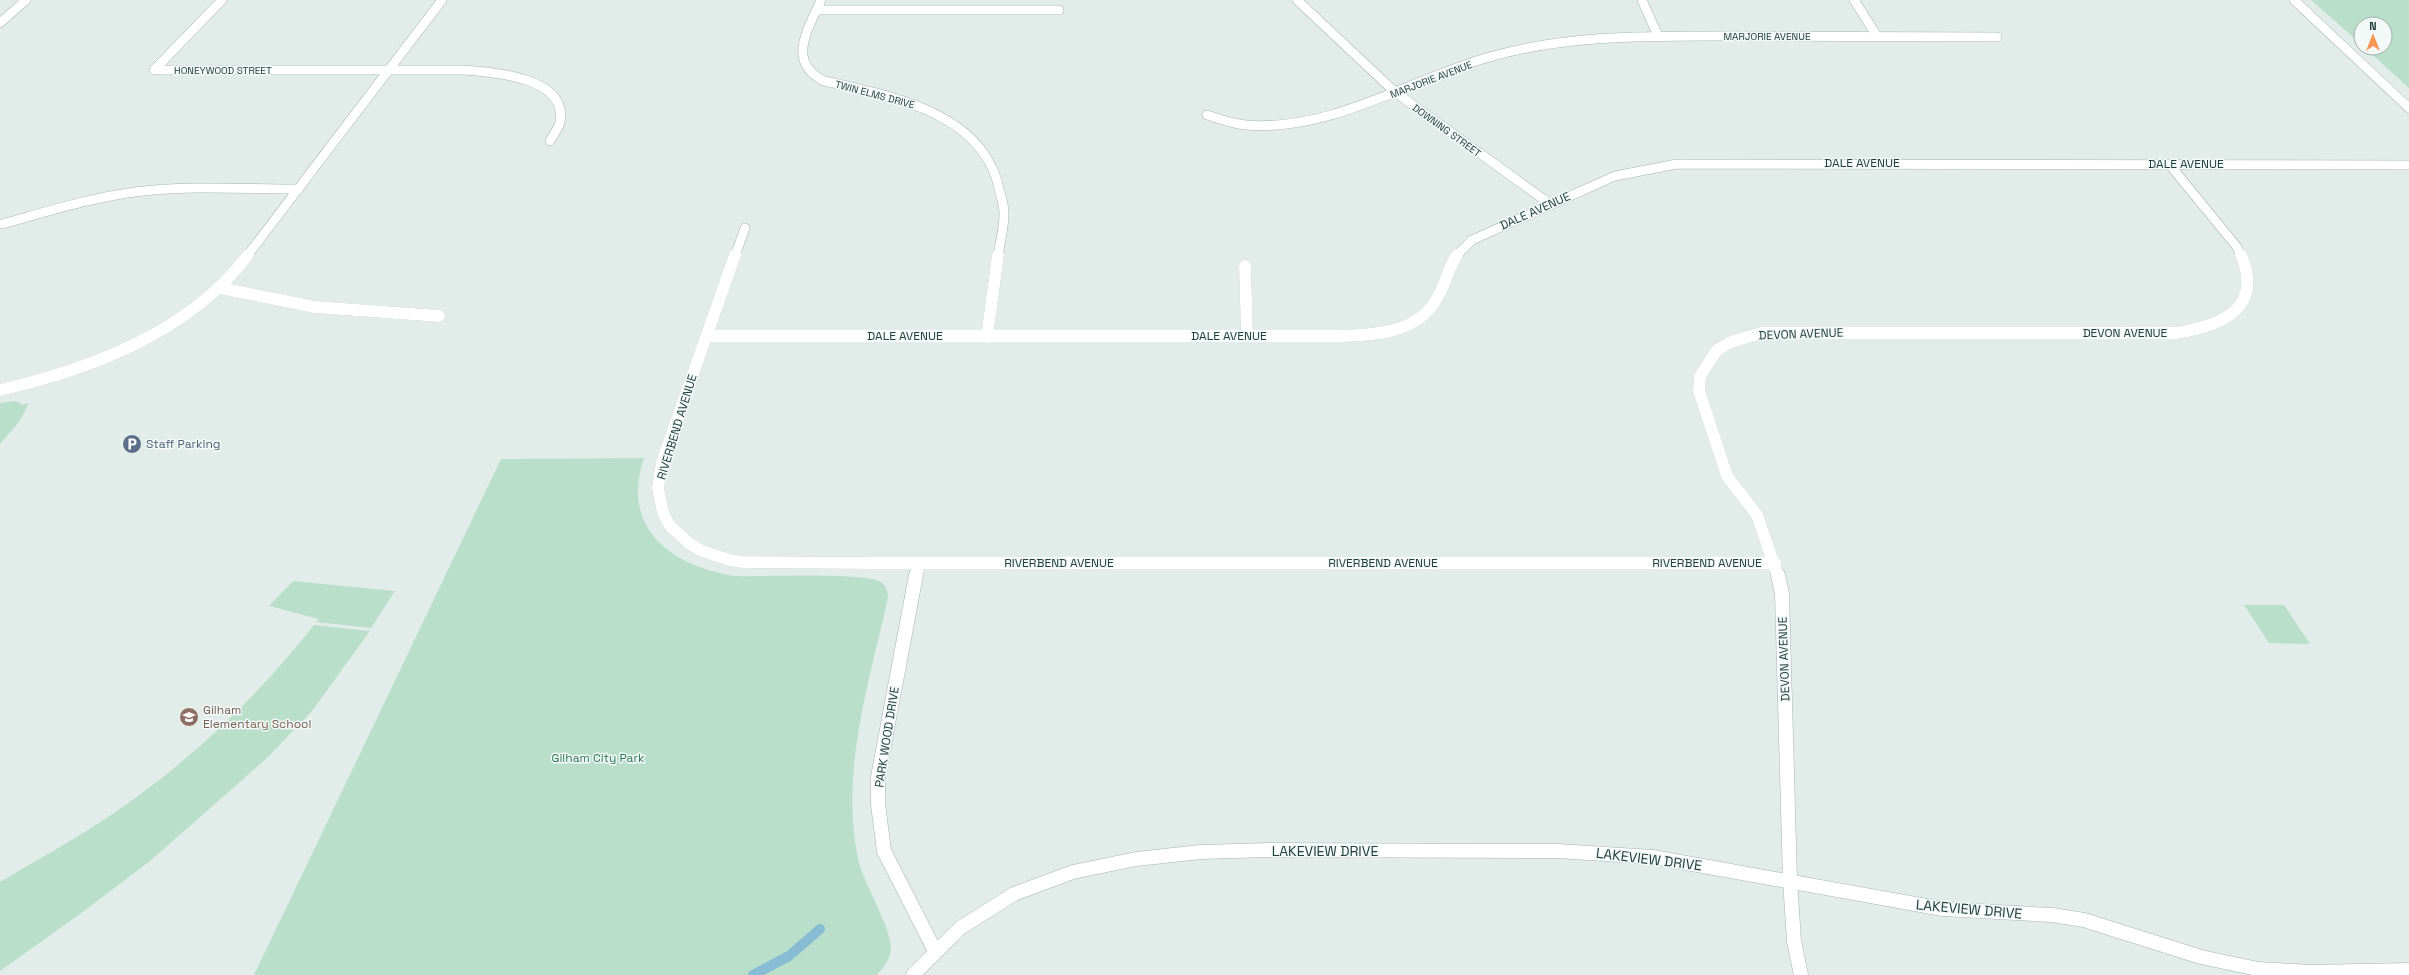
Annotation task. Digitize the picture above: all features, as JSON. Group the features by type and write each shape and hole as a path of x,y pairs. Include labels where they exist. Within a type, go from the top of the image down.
{"street":[{"path":"0,23 26,0"},
{"name":"HONEYWOOD STREET","path":"222,0 154,70 490,71 514,75 544,88 558,102 561,112 560,123 550,141"},
{"path":"0,390 79,367 134,343 175,320 220,288 232,276 442,0"},
{"name":"TWIN ELMS DRIVE","path":"821,0 802,56 802,64 806,71 814,78 894,98 937,114 973,138 987,155 997,173 1003,194 1004,213 986,337"},
{"name":"DOWNING STREET","path":"1297,0 1395,92 1550,204"},
{"path":"1642,0 1658,36"},
{"path":"1854,0 1877,36"},
{"path":"2294,0 2409,108"},
{"path":"817,10 1059,10"},
{"name":"MARJORIE AVENUE","path":"1207,115 1247,125 1289,123 1329,114 1395,92 1460,66 1514,51 1584,40 1658,36 1997,37"},
{"name":"DALE AVENUE","path":"706,336 1369,336 1391,332 1411,324 1425,314 1436,301 1452,259 1460,249 1472,240 1615,176 1633,171 1677,164 2409,165"},
{"name":"DEVON AVENUE","path":"1801,975 1794,941 1790,880 1782,594 1774,563 1757,515 1727,476 1702,404 1699,391 1700,376 1717,350 1746,337 1768,333 2176,334 2195,331 2215,323 2232,314 2244,304 2248,277 2244,262 2237,247 2169,164"},
{"path":"2,224 75,204 136,192 166,189 299,189"},
{"name":"RIVERBEND AVENUE","path":"746,228 706,336 661,472 659,499 673,529 693,547 723,560 742,562 918,563 1774,563"},
{"path":"1245,266 1247,336"},
{"path":"220,288 315,307 439,316"},
{"name":"PARK WOOD DRIVE","path":"918,563 878,777 878,804 884,851 934,949"},
{"name":"LAKEVIEW DRIVE","path":"913,975 934,949 981,914 1029,887 1081,869 1126,858 1178,852 1584,850 1654,858 1790,880 1946,909 2067,917 2091,921 2131,932 2197,956 2254,968 2277,971 2409,970"}],"green space":[{"path":"2311,0 2409,0 2409,88 2374,56 2393,56 2393,16 2353,16 2353,37"},
{"path":"14,401 20,403 21,405 28,403 20,420 0,444 0,403"},
{"name":"Gilham City Park","path":"644,458 638,483 639,505 645,523 656,540 672,553 690,563 712,571 735,576 854,577 881,582 886,587 888,598 859,727 852,793 853,826 858,859 866,882 889,935 891,946 889,958 883,968 877,975 254,975 501,459"},
{"path":"293,581 395,591 371,628 316,622 319,619 269,606"},
{"path":"2244,605 2284,605 2310,644 2269,643"},
{"path":"314,625 370,631 312,711 266,759 150,861 80,914 0,971 0,882 99,823 157,782 182,762 251,697 294,650"}],"waterway":[{"path":"753,975 789,956 820,929"}],"place":[{"name":"Staff Parking","path":"132,444"},
{"name":"Gilham Elementary School","path":"189,717"}]}
